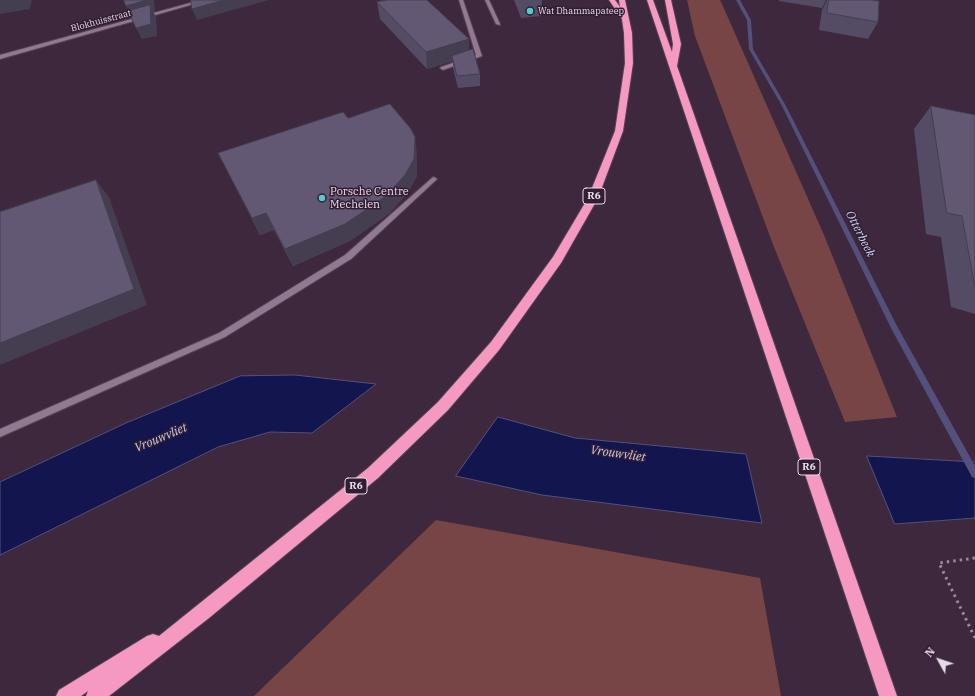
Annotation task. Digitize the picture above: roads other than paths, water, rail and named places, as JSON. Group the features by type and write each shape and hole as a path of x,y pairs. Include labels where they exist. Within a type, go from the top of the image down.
{"highway":[{"path":"612,0 626,23"},
{"name":"R6","path":"95,696 203,612 373,473 443,406 496,346 558,260 593,198 619,131 629,63 626,23 622,0"},
{"name":"R6","path":"650,0 888,696"},
{"path":"668,0 677,44 673,68"},
{"path":"65,696 203,612"}],"street":[{"name":"Blokhuisstraat","path":"0,57 206,0"},
{"path":"443,68 479,56 461,0"},
{"path":"487,0 498,24"},
{"path":"0,433 222,335 348,257 434,179"}],"water":[{"name":"Vrouwvliet","path":"295,375 376,384 312,433 270,432 218,447 0,555 0,482 126,423 240,376"},
{"name":"Vrouwvliet","path":"498,417 575,438 746,454 762,523 542,495 456,476"},
{"path":"867,456 975,462 975,518 895,524"}],"waterway":[{"name":"Otterbeek","path":"738,0 749,20 751,49 784,106 894,328 975,474"}],"place":[{"name":"Wat Dhammapateep","path":"530,11"},
{"name":"Porsche Centre Mechelen","path":"322,198"}]}
